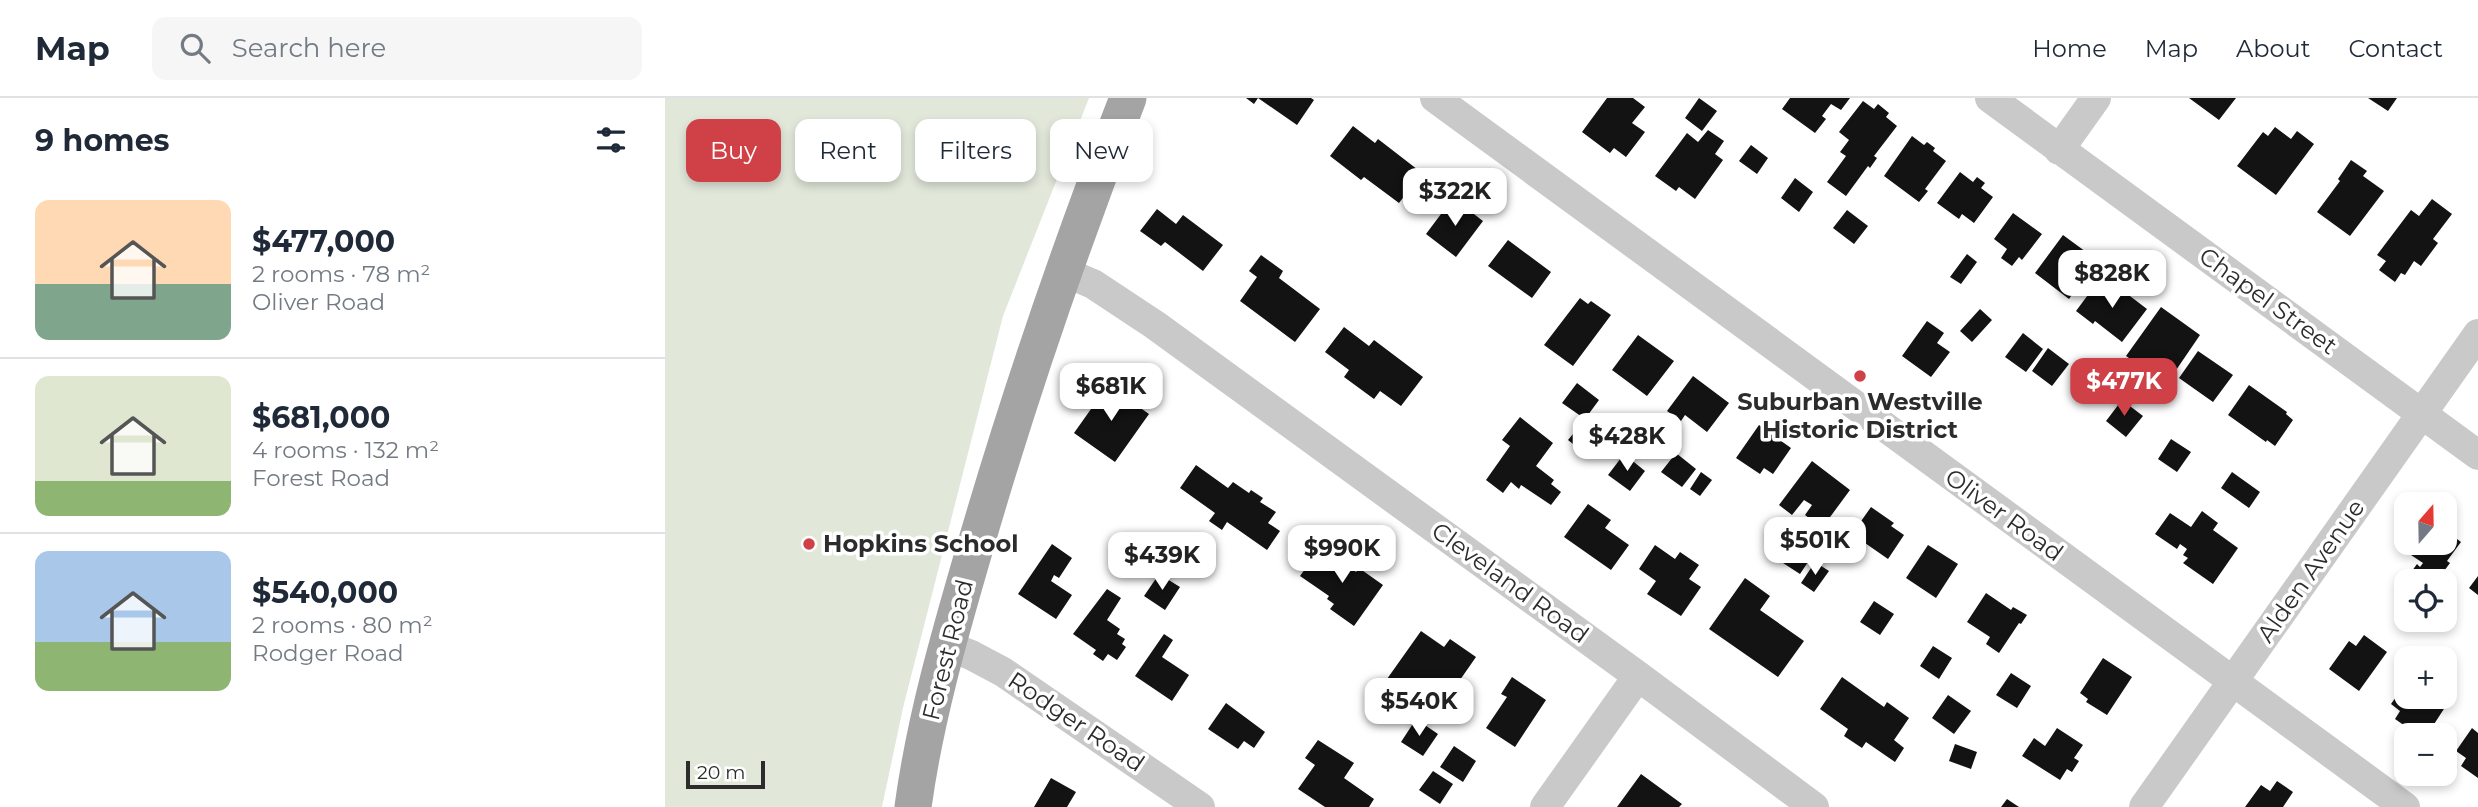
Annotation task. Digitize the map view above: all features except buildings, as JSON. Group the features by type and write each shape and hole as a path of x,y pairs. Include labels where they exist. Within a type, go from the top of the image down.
{"main road":[{"name":"Forest Road","path":"913,807 925,741 948,646 1003,451 1062,271 1128,98"}],"street":[{"name":"Oliver Road","path":"1435,98 2405,807"},
{"name":"Chapel Street","path":"1990,98 2478,455"},
{"path":"2059,150 2096,98"},
{"name":"Cleveland Road","path":"1062,271 1093,284 1155,325 1814,807"},
{"name":"Alden Avenue","path":"2144,807 2478,334"},
{"name":"Rodger Road","path":"948,646 971,654 1003,672 1200,807"},
{"path":"1545,807 1638,676"}],"shaded area":[{"name":"Hopkins School","path":"665,98 1089,98 1081,119 1050,119 1050,182 1056,182 1003,316 903,708 882,807 665,807"}],"place":[{"name":"Suburban Westville Historic District","path":"1860,376"},
{"name":"Hopkins School","path":"809,544"}]}
